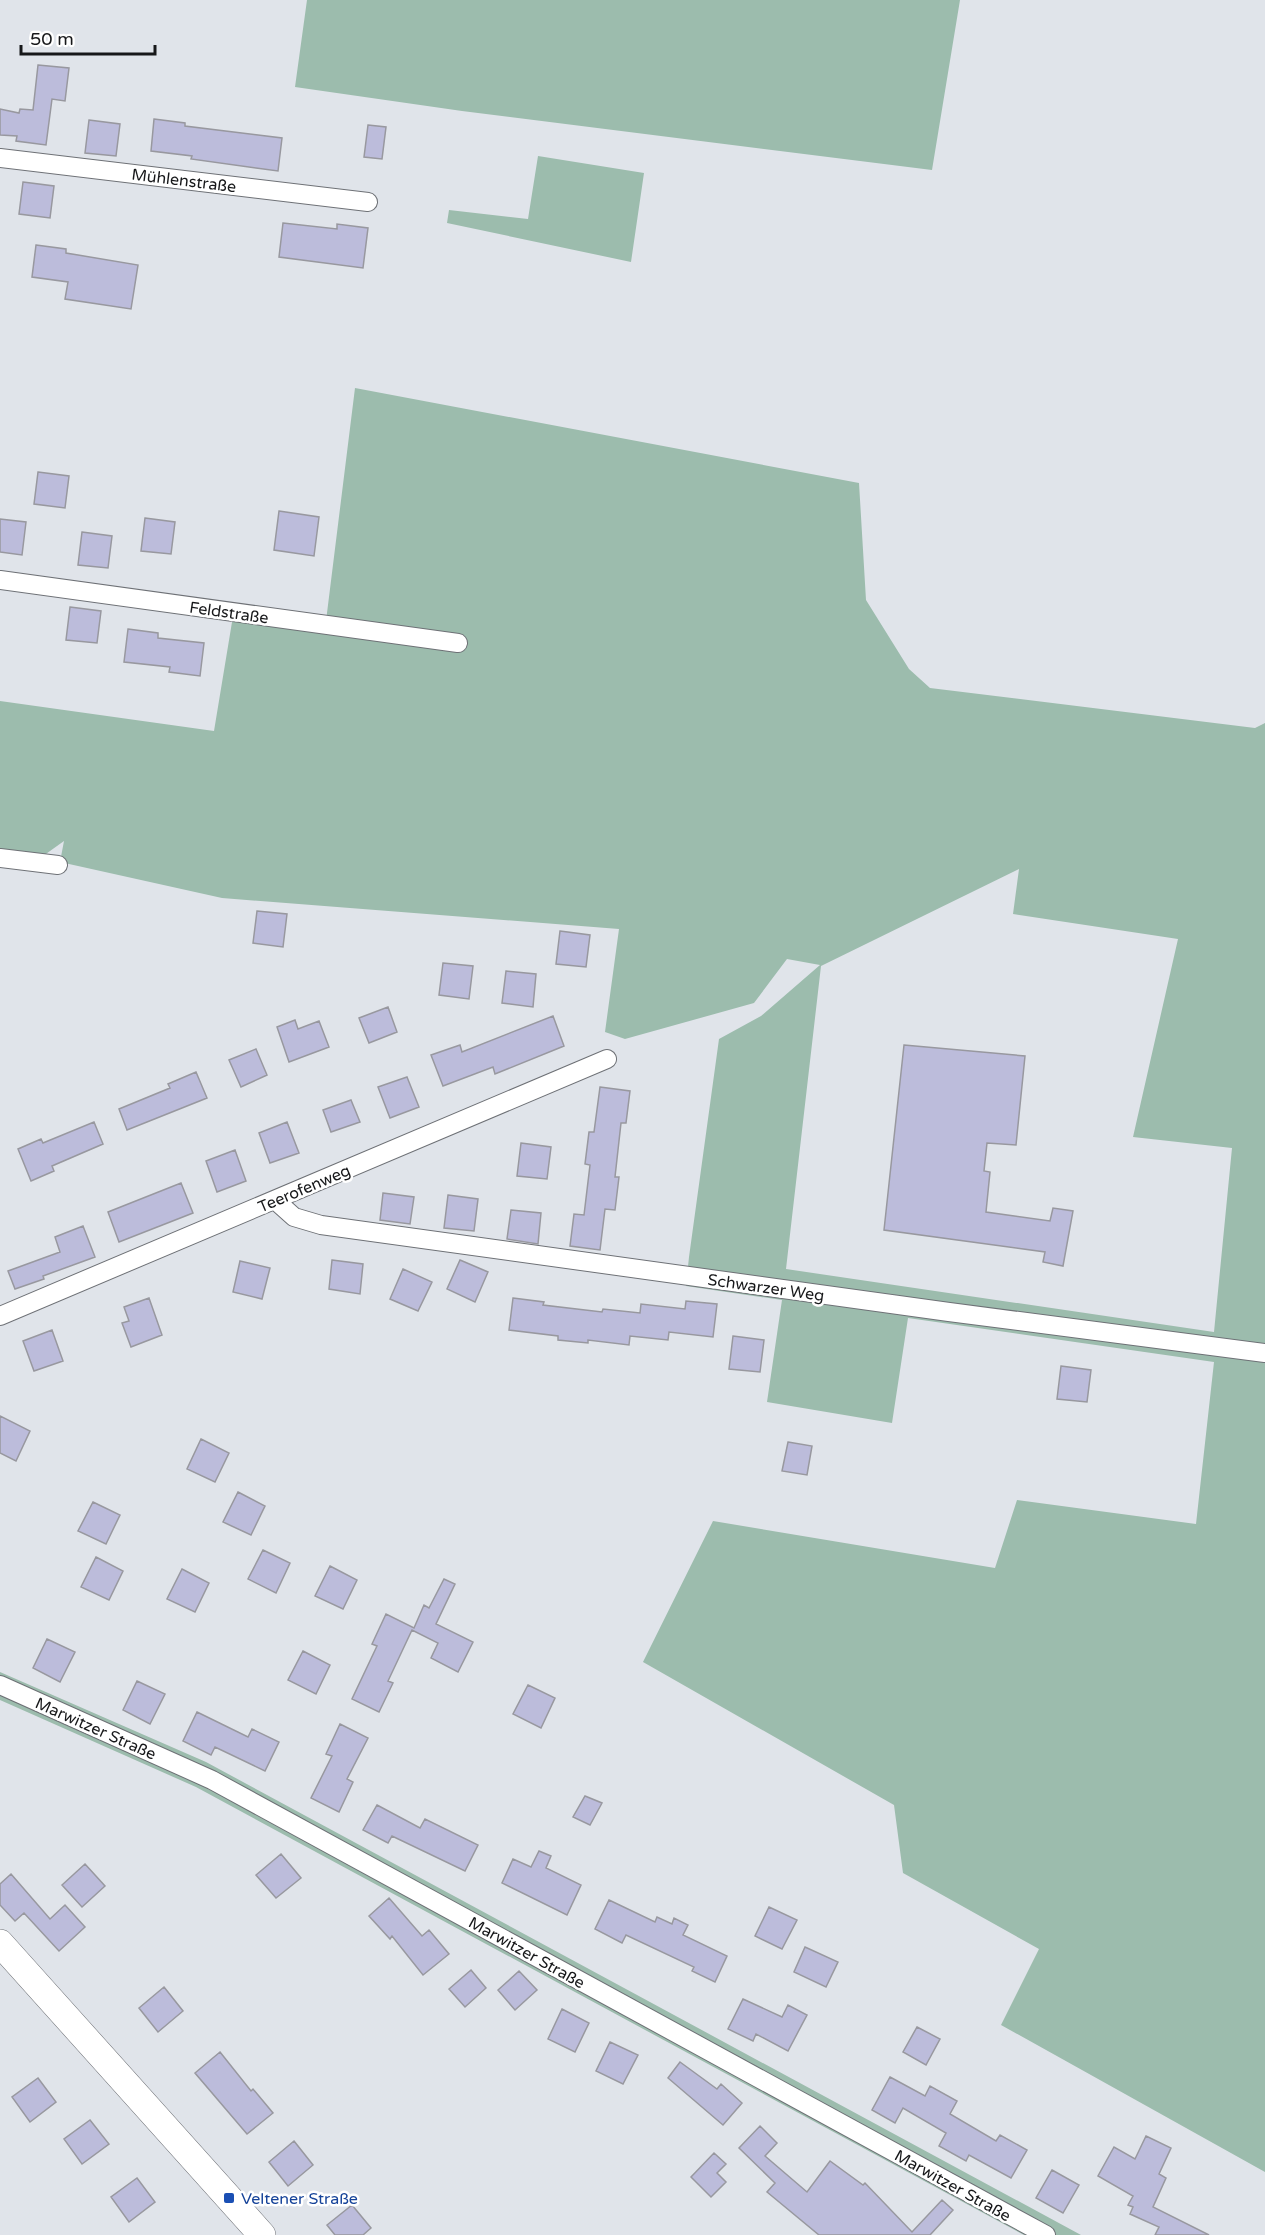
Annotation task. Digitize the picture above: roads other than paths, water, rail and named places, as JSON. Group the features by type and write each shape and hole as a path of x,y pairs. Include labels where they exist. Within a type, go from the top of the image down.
{"main road":[{"path":"0,1943 262,2235"}],"street":[{"name":"Mühlenstraße","path":"0,158 368,202"},
{"name":"Feldstraße","path":"0,580 458,643"},
{"path":"0,858 58,865"},
{"name":"Teerofenweg","path":"0,1316 607,1059"},
{"name":"Schwarzer Weg","path":"275,1200 294,1217 321,1225 937,1311 1265,1353"},
{"name":"Marwitzer Straße","path":"0,1685 212,1780 1046,2235"}],"place":[{"name":"Veltener Straße","path":"229,2198"}]}
